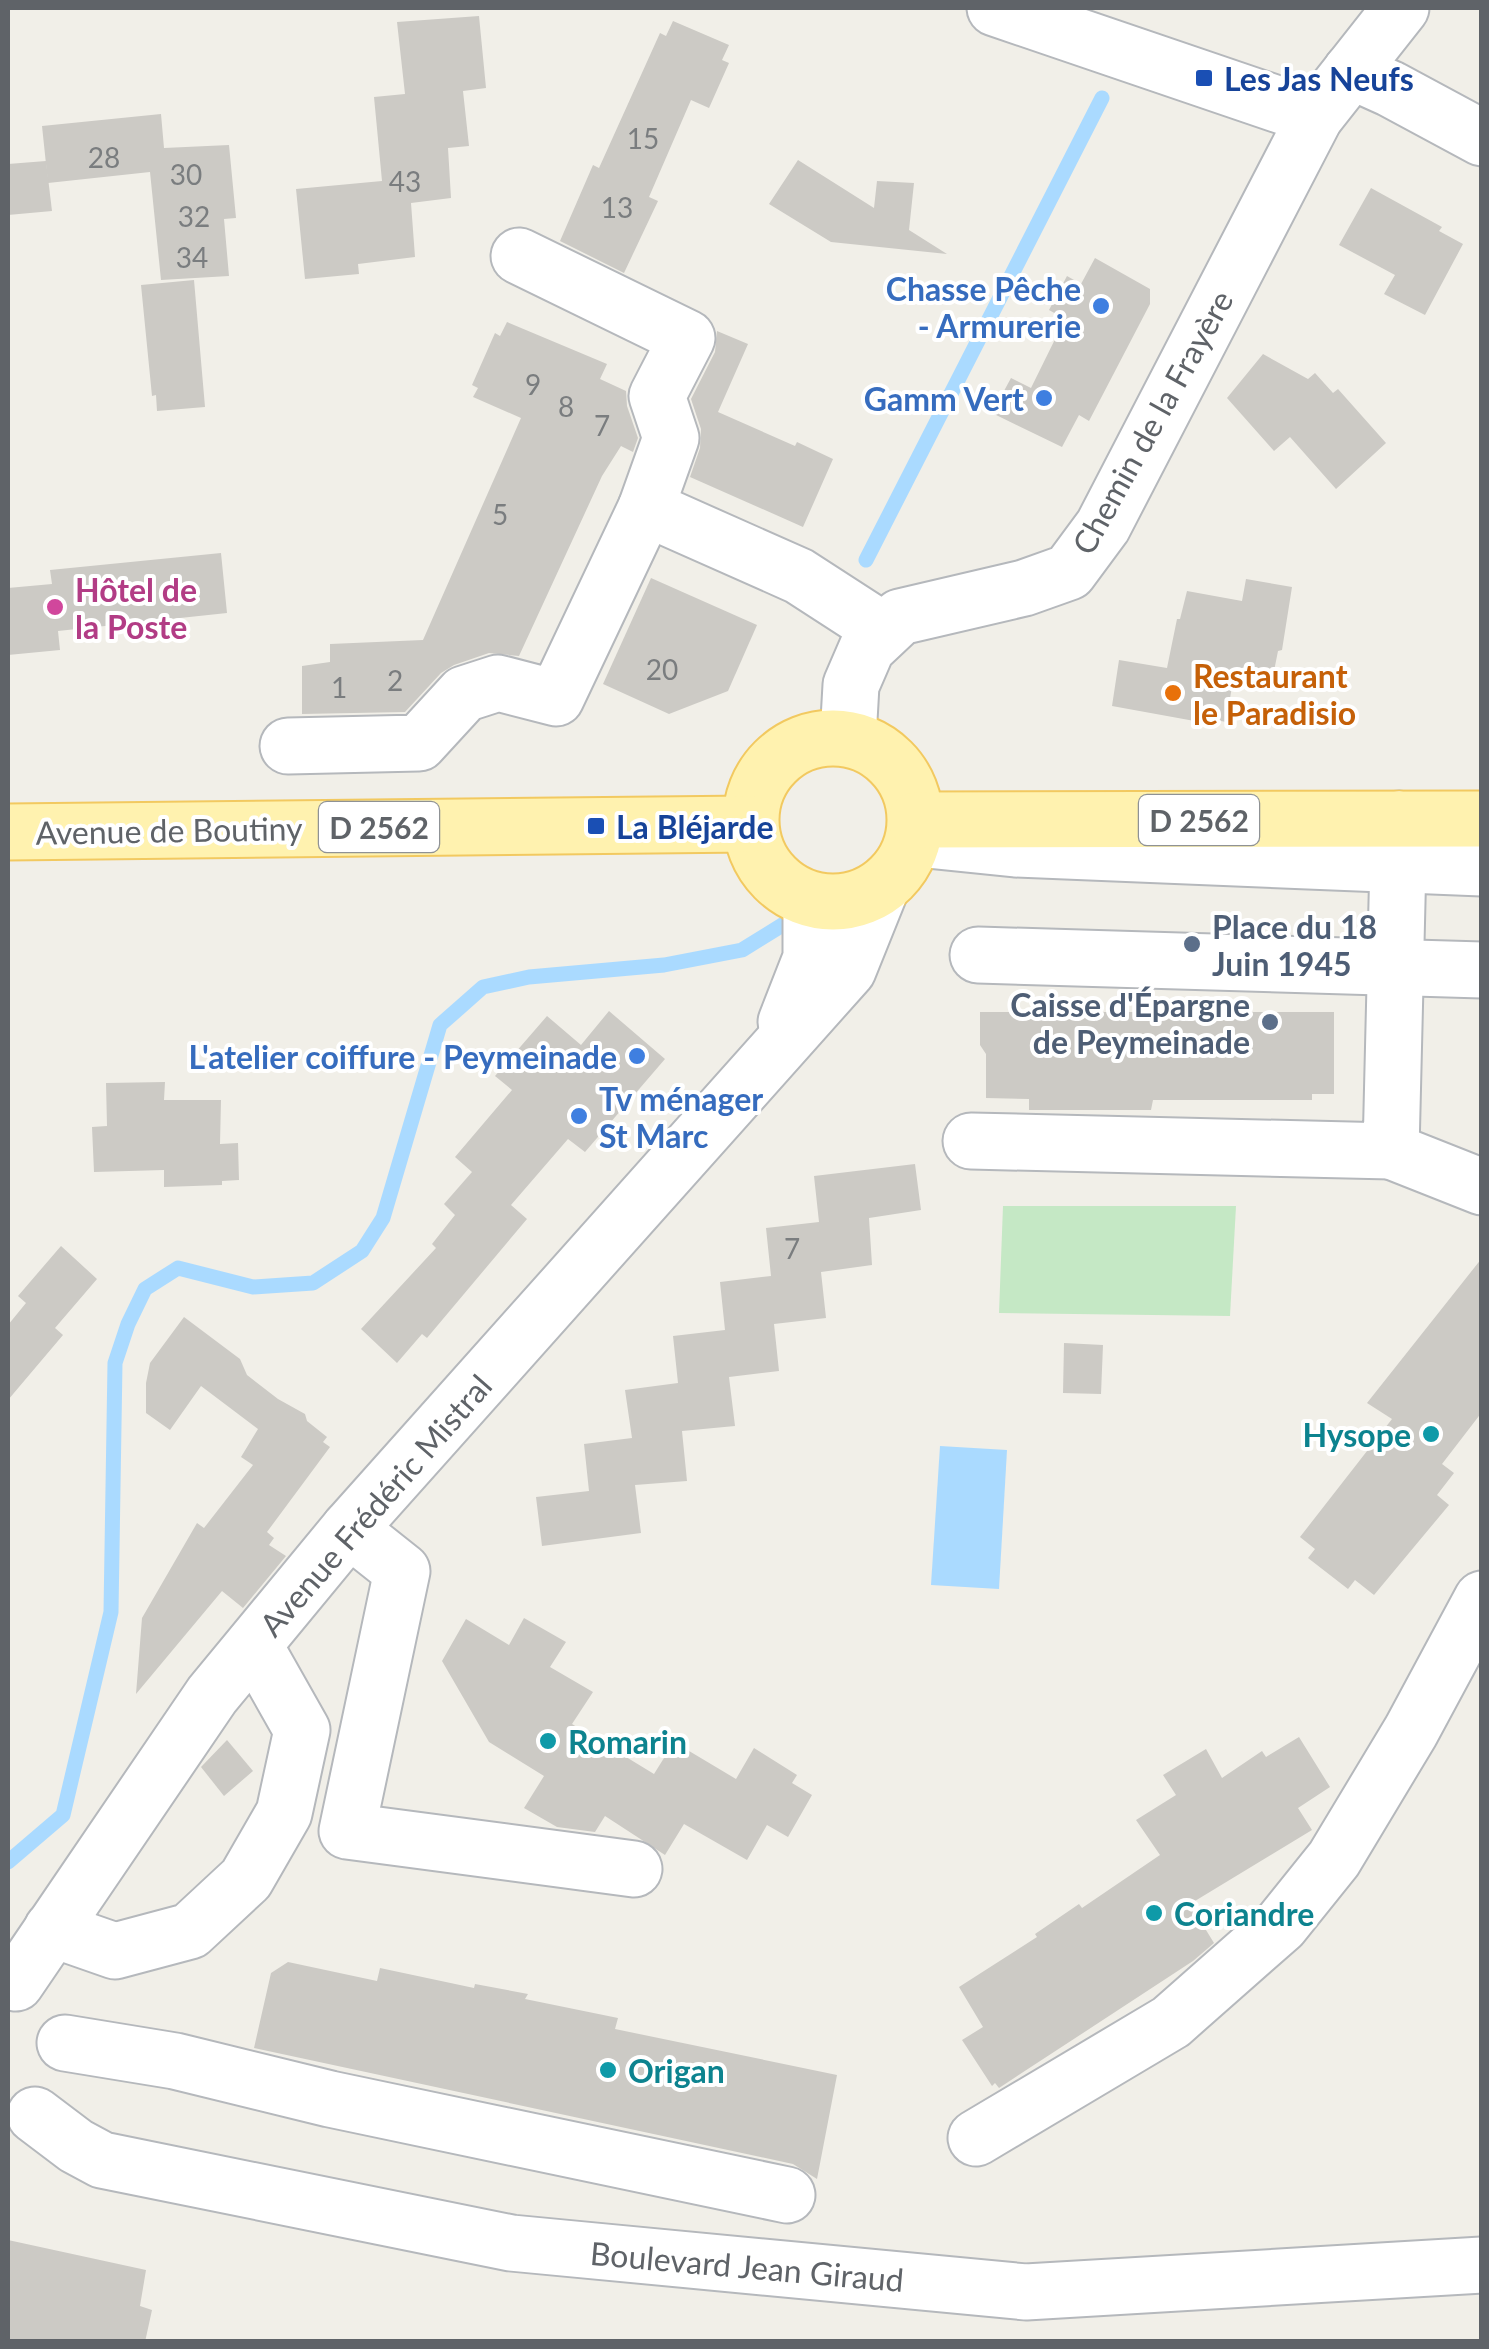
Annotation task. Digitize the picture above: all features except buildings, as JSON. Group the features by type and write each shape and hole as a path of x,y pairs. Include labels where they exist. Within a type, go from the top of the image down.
{"main road":[{"path":"823,737 848,738 875,748 897,766 911,792 915,830 907,858 881,888 848,901 812,900 788,889 769,872 755,850 750,824 752,800 762,776 778,757 799,744 823,737"},
{"name":"D 2562","path":"915,830 1398,843 1482,819"},
{"name":"Avenue de Boutiny","path":"8,832 750,824"}],"street":[{"path":"996,8 1315,117"},
{"name":"Chemin de la Frayère","path":"848,738 851,685 867,648 900,617 1024,588 1069,572 1104,526 1315,117 1401,8"},
{"path":"1351,71 1482,138"},
{"path":"288,746 419,743 464,694 498,683 556,698 646,508 671,438 658,396 686,338 519,256"},
{"path":"646,508 799,576 884,632"},
{"path":"1391,1151 1398,843 1482,868"},
{"name":"Avenue Frédéric Mistral","path":"12,1982 212,1695 349,1530 848,970 881,888"},
{"name":"Avenue Frédéric Mistral","path":"773,1057 811,958 812,900"},
{"path":"978,955 1482,970"},
{"path":"972,1140 1482,1156"},
{"path":"1391,1151 1482,1187"},
{"path":"349,1530 402,1571 346,1831 634,1869"},
{"path":"976,2138 1171,2022 1281,1925 1334,1859 1411,1731 1482,1599"},
{"path":"52,1929 116,1951 190,1931 246,1880 284,1813 302,1730 254,1645"},
{"path":"12,1982 49,2006 66,2043 64,2070 54,2096 21,2121"},
{"path":"66,2043 175,2062 330,2099 787,2194"},
{"name":"Boulevard Jean Giraud","path":"21,2121 102,2160 511,2243 1026,2292 1482,2266"}],"green space":[{"path":"1003,1206 1236,1206 1230,1316 999,1313"}],"water":[{"path":"940,1446 1007,1450 999,1589 931,1585"}],"waterway":[{"path":"866,560 1102,98"},
{"path":"8,1862 63,1815 111,1612 115,1363 145,1289 178,1268 253,1287 313,1283 362,1251 383,1218 440,1025 483,987 529,977 664,965 742,950 784,924"}],"place":[{"name":"Les Jas Neufs","path":"1204,78"},
{"name":"Chasse Pêche - Armurerie","path":"1101,306"},
{"name":"Gamm Vert","path":"1044,398"},
{"name":"Hôtel de la Poste","path":"55,607"},
{"name":"Restaurant le Paradisio","path":"1173,693"},
{"name":"La Bléjarde","path":"596,826"},
{"name":"Place du 18 Juin 1945","path":"1192,944"},
{"name":"Caisse d'Épargne de Peymeinade","path":"1270,1022"},
{"name":"L'atelier coiffure - Peymeinade","path":"637,1056"},
{"name":"Tv ménager St Marc","path":"579,1116"},
{"name":"Hysope","path":"1431,1434"},
{"name":"Romarin","path":"548,1741"},
{"name":"Coriandre","path":"1154,1913"},
{"name":"Origan","path":"608,2070"}]}
